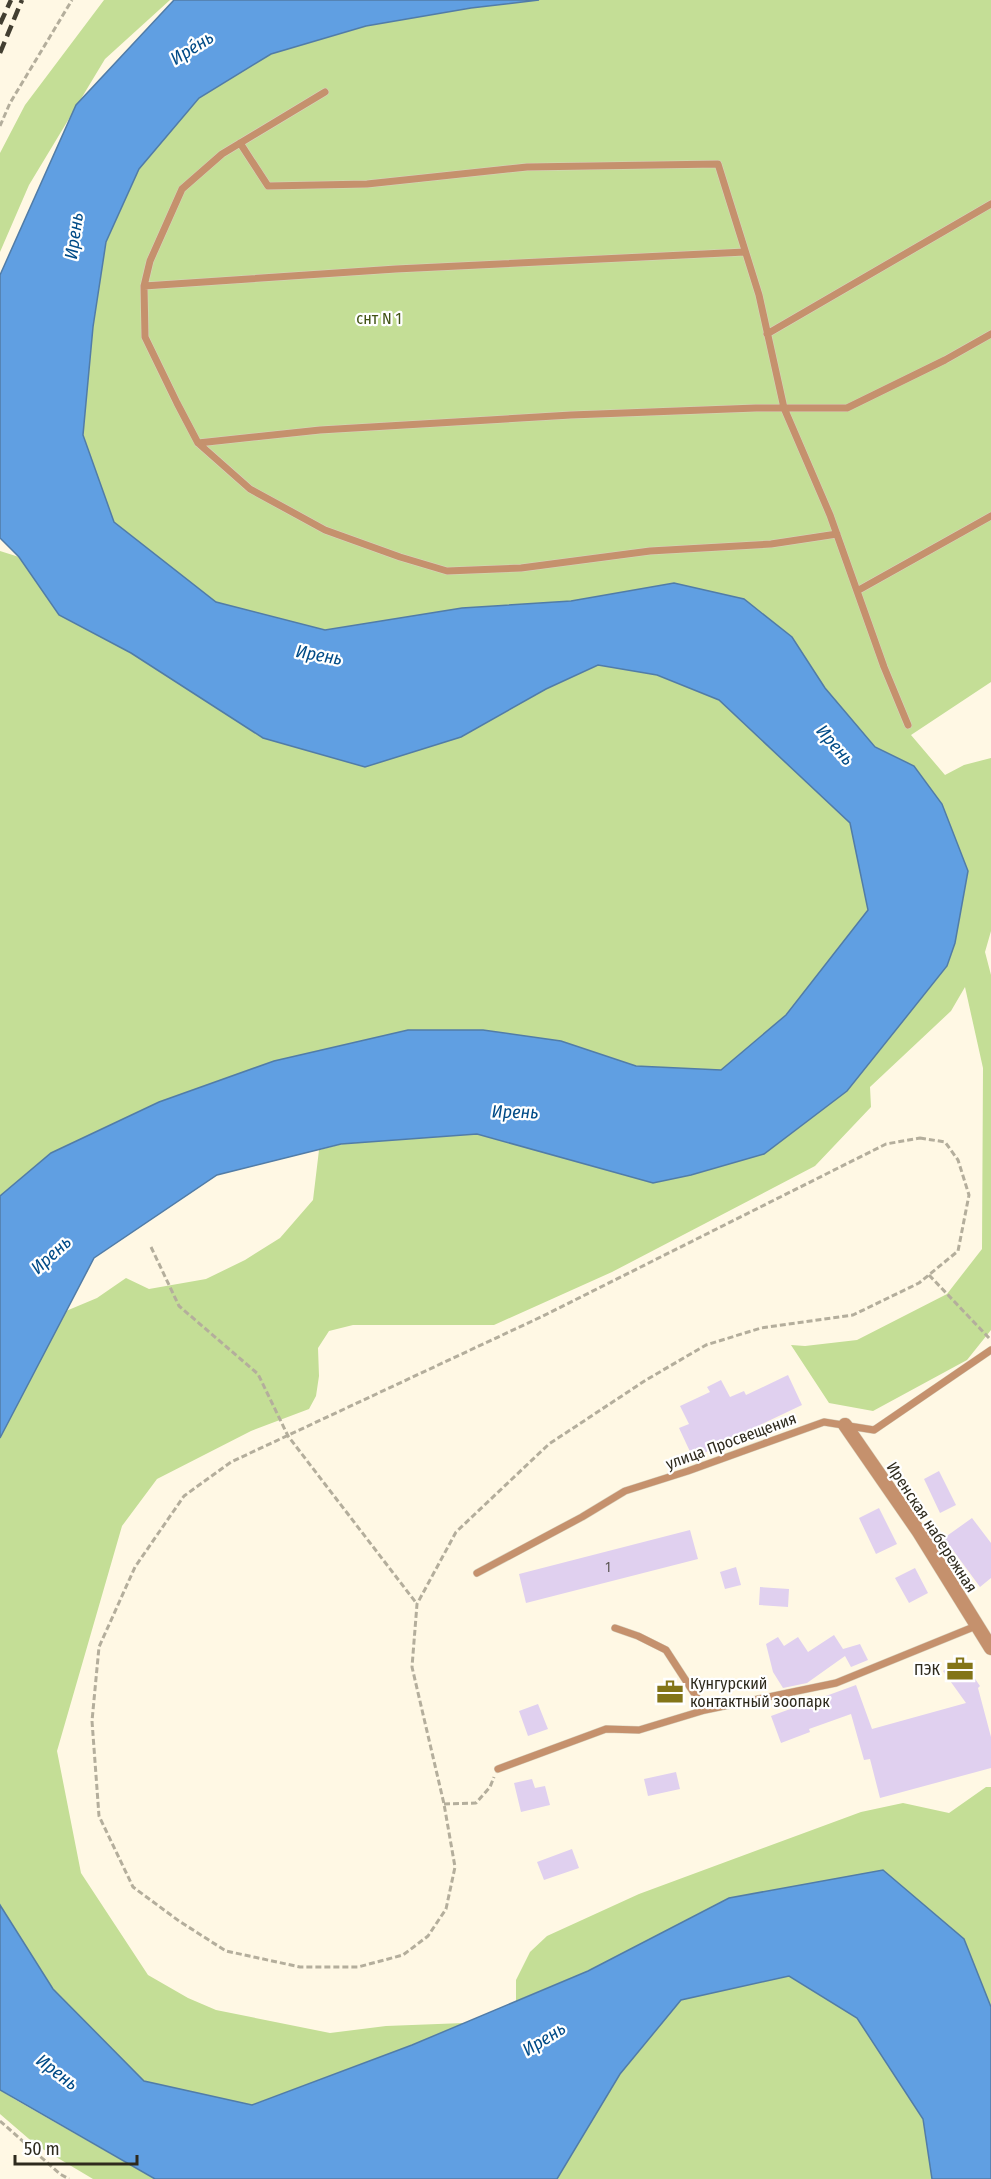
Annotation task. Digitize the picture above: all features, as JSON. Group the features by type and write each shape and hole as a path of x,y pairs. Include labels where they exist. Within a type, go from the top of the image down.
{"street":[{"name":"Иренская набережная","path":"845,1425 919,1532 991,1648"}],"lane":[{"path":"325,92 222,154 182,189 150,261 144,286 145,337 198,443 250,489 325,530 447,571 521,568 650,551 771,544 837,534"},
{"path":"240,143 268,186 367,184 527,167 718,164 759,295 784,408 837,534 884,667 908,725"},
{"path":"767,334 991,204"},
{"path":"144,286 408,269 746,252"},
{"path":"198,443 344,428 571,415 846,408 945,360 991,334"},
{"path":"857,591 991,516"},
{"name":"улица Просвещения","path":"477,1573 582,1517 625,1491 824,1422 874,1430 991,1350"},
{"path":"498,1769 606,1729 639,1730 705,1710 836,1683 976,1626"},
{"path":"615,1628 666,1650 705,1710"}],"path":[{"path":"0,126 10,103 72,0"},
{"path":"920,1138 945,1142 958,1160 969,1195 958,1251 929,1275 919,1283 853,1315 761,1328 706,1345 646,1380 549,1444 456,1532 417,1604 412,1667 444,1804 455,1867 446,1909 428,1936 403,1955 358,1967 300,1967 226,1951 179,1921 133,1887 99,1816 92,1721 99,1647 135,1567 184,1496 231,1462 543,1316 886,1144 920,1138"},
{"path":"150,1247 179,1305 258,1374 288,1436 417,1604"},
{"path":"929,1275 991,1340"},
{"path":"444,1804 476,1803 490,1787 498,1769"},
{"path":"0,2121 60,2174 69,2179"}],"green space":[{"path":"104,0 170,0 105,59 29,185 0,252 0,153 25,105"},
{"name":"снт N 1","path":"539,0 991,0 991,682 911,735 945,775 964,765 991,758 991,931 985,952 991,975 991,1330 967,1360 873,1411 829,1403 791,1345 805,1346 857,1340 947,1294 982,1249 983,1068 965,987 951,1011 870,1087 871,1107 815,1166 612,1272 494,1325 353,1325 329,1331 318,1348 319,1376 316,1396 309,1409 251,1431 157,1479 122,1526 57,1751 81,1873 148,1975 188,1998 216,2010 330,2033 386,2026 464,2023 252,2105 144,2081 53,1989 0,1905 0,1438 66,1311 97,1298 126,1278 149,1289 206,1279 245,1260 280,1238 313,1200 319,1150 342,1144 477,1134 653,1183 691,1175 764,1154 847,1091 947,966 955,943 968,872 942,804 914,766 875,747 825,688 792,637 674,583 571,601 462,608 325,630 215,602 114,522 83,436 93,327 106,242 139,169 199,98 271,54 366,26 471,8"},
{"path":"0,551 19,557 59,615 131,653 546,689 598,665 657,675 719,700 850,823 869,910 786,1015 721,1070 636,1066 561,1041 483,1030 408,1030 274,1061 159,1102 51,1153 0,1196"},
{"path":"986,1787 991,1787 991,2007 964,1939 588,1971 516,2001 516,1980 530,1952 547,1936 639,1894 861,1812 903,1803 949,1813"},
{"path":"789,1976 857,2018 923,2119 932,2179 557,2179 620,2074 681,2000"},
{"path":"0,2090 155,2179 93,2179 36,2145 0,2114"}],"water":[{"path":"174,0 539,0 471,8 366,26 271,54 199,98 139,169 106,242 93,327 83,435 114,522 216,602 325,630 462,608 571,601 674,583 744,599 792,637 825,688 875,747 914,766 942,804 968,871 955,943 947,966 847,1091 764,1154 691,1175 653,1183 477,1134 341,1144 217,1175 94,1258 0,1438 0,1196 51,1153 159,1102 274,1061 408,1030 483,1030 561,1041 636,1066 721,1070 786,1015 868,910 850,823 719,700 657,675 598,665 546,689 461,737 365,767 263,738 131,653 59,615 19,557 0,538 0,275 76,105"},
{"name":"Ирень","path":"883,1870 964,1939 991,2007 991,2179 932,2179 923,2119 857,2018 789,1976 681,2000 620,2074 557,2179 155,2179 0,2090 0,1905 53,1989 144,2081 252,2105 412,2045 588,1971 729,1898"}],"building":[{"path":"788,1375 802,1405 760,1425 763,1431 735,1444 733,1440 693,1458 679,1428 689,1424 680,1406 710,1392 707,1387 721,1380 730,1397 744,1391 746,1395"},
{"path":"939,1471 956,1505 940,1513 924,1479"},
{"path":"879,1508 897,1544 876,1554 859,1518"},
{"path":"972,1518 991,1543 991,1578 980,1587 944,1538"},
{"path":"690,1530 698,1559 526,1603 519,1574"},
{"path":"736,1567 741,1585 725,1589 720,1572"},
{"path":"915,1568 928,1593 909,1603 895,1578"},
{"path":"760,1587 789,1589 788,1607 759,1605"},
{"path":"834,1635 843,1649 860,1644 868,1660 851,1667 845,1656 807,1683 783,1688 773,1672 766,1644 778,1637 784,1646 798,1637 808,1652"},
{"path":"961,1658 980,1686 978,1688 991,1737 991,1768 880,1798 870,1759 864,1760 851,1714 809,1729 810,1732 781,1743 771,1716 856,1685 872,1729 966,1703 943,1671"},
{"path":"538,1704 548,1729 528,1736 519,1711"},
{"path":"676,1772 680,1789 648,1796 644,1779"},
{"path":"532,1779 535,1788 545,1786 550,1805 521,1812 514,1783"},
{"path":"572,1849 579,1868 544,1880 537,1862"}],"railway":[{"path":"0,24 11,0"},
{"path":"0,53 22,0"}],"place":[{"name":"ПЭК","path":"960,1669"},
{"name":"Кунгурский контактный зоопарк","path":"670,1692"}],"water label":[{"name":"Ире́нь","path":"192,48"}]}
